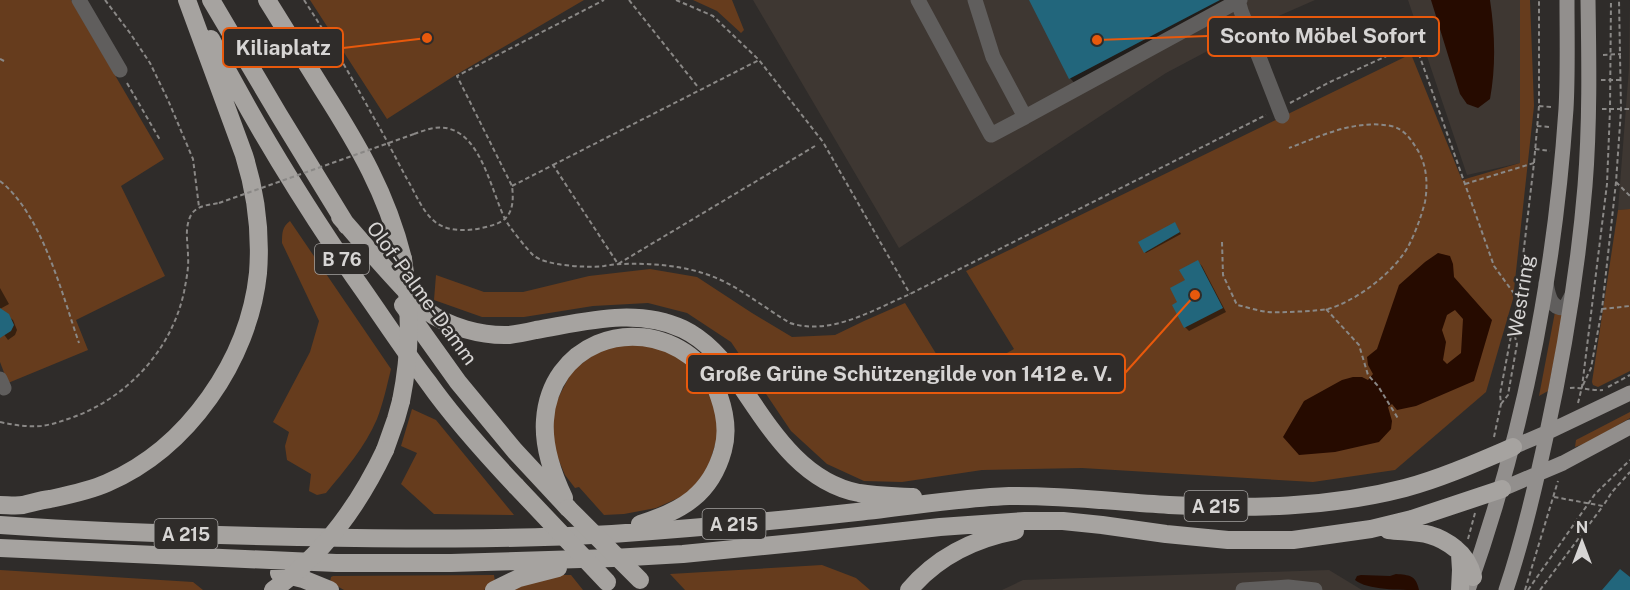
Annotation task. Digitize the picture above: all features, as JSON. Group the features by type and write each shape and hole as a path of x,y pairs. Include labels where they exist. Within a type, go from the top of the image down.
{"highway":[{"name":"B 76","path":"189,0 261,131 303,200 428,383 478,444 611,587"},
{"path":"0,505 22,505 74,494 106,483 152,457 186,426 213,393 226,372 244,330 258,273 258,227 255,198 244,155 189,0"},
{"name":"Olof-Palme-Damm","path":"211,0 340,217 458,382 515,451 552,486"},
{"path":"267,0 349,130 373,175 394,225 403,259 410,331 401,401 385,450 368,484 338,528 300,569 273,590"},
{"path":"340,217 427,311 457,327 508,335 602,318 647,318 663,321 684,329 702,341 730,368 779,439 815,475 842,488 873,495 969,499"},
{"path":"609,534 661,518 678,509 705,488 714,475 724,446 726,428 724,414 715,385 696,361 681,349 651,337 620,337 605,341 592,346 570,362 552,388 544,419 552,486 568,508 645,585"},
{"name":"A 215","path":"0,525 211,535 373,539 472,538 609,534 747,523 1011,496 1196,506 1294,505 1338,501 1408,487 1458,470 1513,447"},
{"path":"909,590 919,578 939,562 974,542 993,535 1063,521 1228,540 1293,540 1371,529 1412,519 1502,489"},
{"path":"0,495 41,500"},
{"name":"A 215","path":"0,548 336,563 451,563 613,558 727,550 987,523 1063,521"},
{"path":"1371,529 1433,535 1447,542 1460,552 1470,565 1471,583"},
{"path":"1460,552 1460,590"},
{"path":"186,557 284,574 330,590"},
{"path":"494,590 537,572 613,558"}],"main road":[{"name":"Westring","path":"1471,583 1502,489 1513,447 1546,283 1566,108 1567,0"},
{"path":"1506,590 1538,474 1572,295 1585,185 1589,74 1588,0"},
{"path":"1513,447 1630,393"},
{"path":"1502,489 1563,463 1630,427"}],"street":[{"path":"79,0 120,70"},
{"path":"918,0 992,135 1239,0 1241,11 1280,112"},
{"path":"975,0 993,57 1025,117"},
{"path":"1546,283 1549,298 1555,306 1565,308 1572,295"},
{"path":"1243,590 1288,587 1315,590"}],"path":[{"path":"105,0 150,63 168,100 193,159 200,207"},
{"path":"304,0 374,117 425,210 433,219 452,229 493,225 505,220 509,215 514,196 512,186 457,76 604,0"},
{"path":"629,0 698,87"},
{"path":"676,0 713,16 759,60 823,142 910,294"},
{"path":"1512,328 1517,344 1508,395 1501,404 1500,394 1512,328 1518,299 1538,126 1539,0"},
{"path":"1582,387 1607,184 1611,0"},
{"path":"1582,387 1592,368 1602,309 1616,182 1621,110 1619,0"},
{"path":"0,422 43,426 74,417 90,411 116,395 147,367 170,332 177,314 187,276 186,230 194,212 200,207 219,203 430,129 448,128 467,139 489,176 505,220 534,256 556,264 588,267 647,263 672,266 709,275 747,295 790,323 818,327 853,320 910,294 1280,112 1330,82 1415,43 1494,266 1518,299"},
{"path":"1598,55 1621,54"},
{"path":"0,59 4,61"},
{"path":"512,186 759,60"},
{"path":"120,70 160,140"},
{"path":"1598,80 1621,80"},
{"path":"1222,242 1223,275 1237,305 1269,312 1326,309 1349,301 1369,288 1391,268 1408,247 1422,217 1427,176 1421,156 1407,133 1392,126 1364,125 1337,130 1289,148"},
{"path":"1538,126 1553,127"},
{"path":"618,264 815,147"},
{"path":"1535,149 1551,151"},
{"path":"1465,184 1534,164"},
{"path":"553,165 618,264"},
{"path":"0,181 19,201 38,234 79,343"},
{"path":"1616,182 1630,196"},
{"path":"1602,309 1630,306"},
{"path":"1326,309 1359,345 1368,375 1378,386 1399,420"},
{"path":"1582,387 1602,390 1630,375"},
{"path":"1526,590 1588,503 1630,460"},
{"path":"1526,590 1563,463"},
{"path":"1540,590 1612,492 1630,472"},
{"path":"1554,497 1603,506"}],"shaded area":[{"path":"0,0 71,0 164,159 121,186 165,276 76,320 88,350 8,383 0,362"},
{"path":"310,0 584,0 454,76 387,119"},
{"path":"693,0 732,0 744,30 741,33 717,11"},
{"path":"753,0 1315,0 1251,28 1166,73 899,248"},
{"path":"1408,0 1520,0 1520,163 1467,175"},
{"path":"1431,0 1490,0 1494,50 1492,87 1490,99 1478,108 1467,104 1460,94"},
{"path":"1520,0 1530,0 1534,106 1513,299 1486,392 1395,470 1313,482 1082,468 982,470 902,482 864,481 827,464 791,431 731,342 687,313 648,303 593,306 524,317 482,317 434,300 436,275 484,292 523,292 589,276 650,269 697,277 792,337 835,335 905,303 954,383 1014,349 966,271 1411,54 1462,180 1520,163"},
{"path":"1630,0 1630,209 1618,210 1629,68"},
{"path":"1630,209 1630,371 1598,387 1592,382 1618,210"},
{"path":"290,221 391,369 379,413 367,439 326,493 317,495 309,491 311,474 287,460 285,446 289,432 273,422 310,352 319,321 282,243 283,230"},
{"path":"1438,253 1450,256 1454,277 1492,320 1474,381 1416,406 1397,410 1392,404 1388,407 1392,421 1391,429 1379,442 1335,452 1299,455 1283,437 1304,401 1342,380 1362,377 1368,380 1373,374 1367,357 1377,349 1399,285","holes":["1455,310 1463,319 1461,353 1447,364 1443,360 1446,342 1442,330 1447,315"]},
{"path":"1555,312 1563,314 1548,391 1539,396"},
{"path":"632,343 669,350 697,370 715,400 718,435 708,468 685,495 656,508 604,515 579,487 575,488 565,475 552,444 550,414 572,371 601,349"},
{"path":"412,409 436,420 514,515 434,514 401,484 417,453 401,446"},
{"path":"1630,412 1630,418 1589,442 1575,447 1576,440"},
{"path":"822,565 856,578 870,590 685,590 670,574"},
{"path":"0,570 193,582 203,590 0,590"},
{"path":"1329,570 1362,590 1002,590 1023,580"},
{"path":"1396,574 1414,579 1419,590 1376,588 1355,580 1361,575 1390,576"},
{"path":"494,575 495,582 484,590 344,590 330,582 333,576"},
{"path":"560,575 571,575 583,590 505,590"}],"building":[{"path":"1029,0 1220,0 1069,79"},
{"path":"1175,222 1180,232 1144,253 1138,242"},
{"path":"1198,260 1223,308 1184,328 1172,305 1177,302 1170,288 1185,280 1179,270"},
{"path":"0,308 9,314 14,325 11,331 0,338"},
{"path":"1620,569 1630,577 1630,590 1602,590"}],"place":[{"name":"Kiliaplatz","path":"427,38"},
{"name":"Sconto Möbel Sofort","path":"1097,40"},
{"name":"Große Grüne Schützengilde von 1412 e. V.","path":"1195,295"}]}
